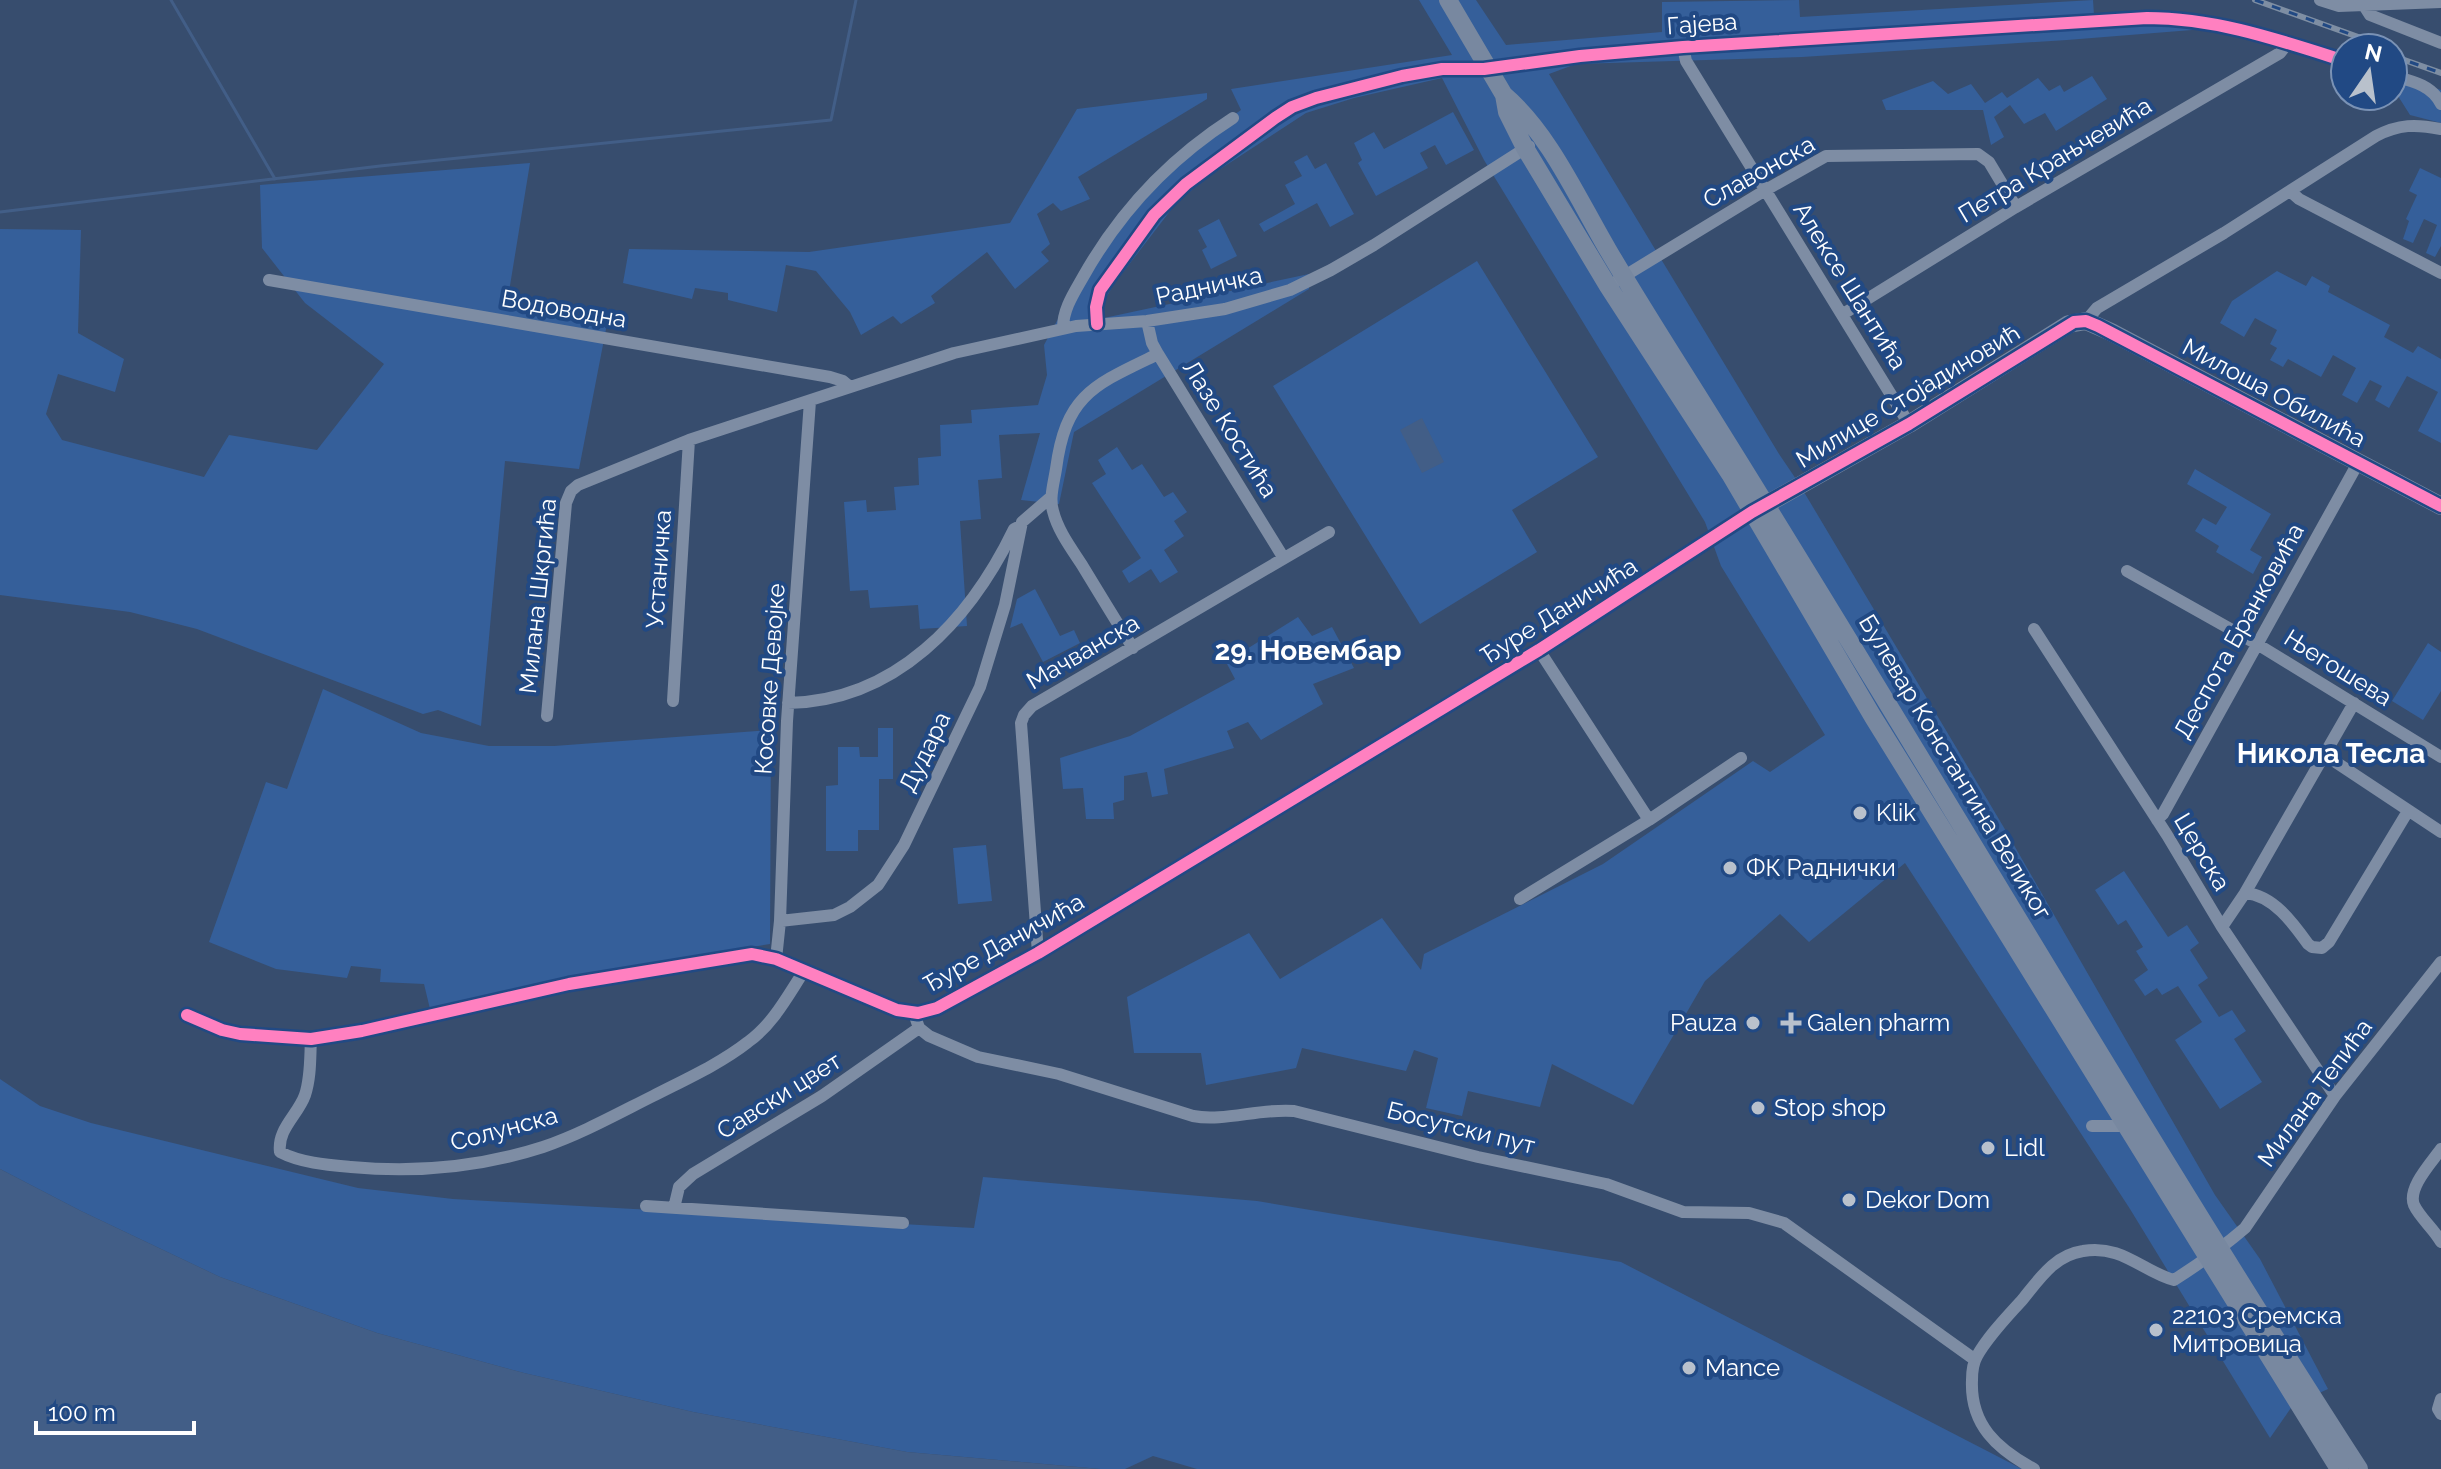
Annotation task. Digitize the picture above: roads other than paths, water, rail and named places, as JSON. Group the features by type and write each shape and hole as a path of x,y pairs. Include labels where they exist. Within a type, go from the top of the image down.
{"main road":[{"name":"Булевар Константина Великог","path":"1448,0 1504,95 1507,112 1525,148 1616,282 1759,508 2214,1253 2339,1469"},
{"name":"Булевар Константина Великог","path":"1504,95 1520,109 1542,138 1616,282"},
{"name":"Милице Стојадиновић","path":"1759,508 1909,424 2069,324 2086,321"},
{"name":"Милоша Обилића","path":"2086,321 2441,506"},
{"name":"Булевар Константина Великог","path":"1759,508 1873,717 2125,1126 2359,1469"}],"street":[{"path":"2320,0 2339,6 2441,2"},
{"path":"2363,4 2370,15 2441,43"},
{"name":"Гајева","path":"1097,324 1096,307 1100,290 1154,215 1186,184 1292,107 1402,76 1442,69 1489,68 1683,47 2147,18 2209,22 2329,56"},
{"name":"Петра Крањчевића","path":"1843,314 2016,207 2280,53 2288,43"},
{"name":"Алексе Шантића","path":"1683,47 1686,61 1909,424"},
{"path":"2409,82 2429,89 2441,104"},
{"path":"1063,328 1064,315 1085,274 1106,238 1138,197 1187,151 1233,118"},
{"name":"Милице Стојадиновић","path":"2086,321 2097,308 2389,130 2409,125 2441,129"},
{"name":"Радничка","path":"849,386 954,353 1063,328 1147,321 1225,309 1290,290 1374,245 1542,138"},
{"name":"Славонска","path":"1616,282 1826,156 1982,155 2016,207"},
{"path":"2290,191 2299,199 2441,273"},
{"name":"Водоводна","path":"269,280 830,377 849,386"},
{"name":"Лазе Костића","path":"1147,321 1158,354 1283,557"},
{"path":"1133,648 1063,534 1053,511 1051,497 1059,447 1071,411 1081,399 1104,382 1158,354"},
{"path":"689,440 849,386"},
{"name":"Косовке Девојке","path":"776,959 788,703 810,401"},
{"name":"Милана Шкргића","path":"547,716 566,503 571,491 578,485 689,440"},
{"name":"Устаничка","path":"673,701 689,440"},
{"name":"Деспота Бранковића","path":"2157,820 2358,463"},
{"path":"788,703 812,703 842,697 893,672 919,655 961,616 990,577 1014,529 1051,497"},
{"name":"Ђуре Даничића","path":"187,1015 240,1034 311,1039 362,1031 569,984 752,954 776,959 883,1005 914,1013 937,1008 1038,953 1539,650 1759,508"},
{"name":"Дудара","path":"780,921 834,915 850,907 878,885 904,845 980,687 1005,605 1021,526"},
{"name":"Мачванска","path":"1038,953 1022,720 1032,706 1329,532"},
{"name":"Његошева","path":"2127,571 2257,644 2441,757"},
{"name":"Церска","path":"2034,629 2222,927 2335,1096"},
{"path":"1539,650 1649,820"},
{"path":"2222,927 2245,893 2354,703"},
{"path":"2325,755 2441,832"},
{"path":"1520,899 1649,820 1741,758"},
{"path":"2245,893 2254,894 2276,906 2308,944 2322,948 2329,942 2408,811"},
{"name":"Милана Тепића","path":"1974,1359 1997,1327 2063,1256 2094,1250 2117,1254 2174,1280 2245,1228 2335,1096 2441,962"},
{"name":"Солунска","path":"311,1039 307,1088 280,1139 280,1152 307,1161 375,1170 460,1166 542,1147 590,1127 702,1069 747,1043 767,1026 804,971"},
{"path":"914,1013 919,1028"},
{"name":"Савски цвет","path":"674,1208 679,1187 693,1174 822,1096 919,1028"},
{"name":"Босутски пут","path":"919,1028 950,1047 978,1057 1059,1074 1193,1116 1213,1118 1267,1110 1294,1111 1478,1157 1606,1184 1648,1197 1672,1210 1761,1215 1784,1223 1974,1359"},
{"path":"2092,1126 2125,1126"},
{"path":"2441,1149 2413,1195 2415,1207 2441,1242"},
{"path":"646,1206 903,1223"},
{"path":"1974,1359 1972,1387 1980,1424 1992,1440 2011,1456 2034,1469"},
{"path":"2441,1399 2438,1409 2441,1414"}],"waterway":[{"path":"171,0 275,179"},
{"path":"0,212 380,166 831,120 856,0"}],"railway":[{"path":"2255,0 2344,32"},
{"path":"2409,62 2441,73"}],"place":[{"name":"Klik","path":"1860,813"},
{"name":"ФК Раднички","path":"1730,868"},
{"name":"Pauza","path":"1753,1023"},
{"name":"Galen pharm","path":"1791,1023"},
{"name":"Stop shop","path":"1758,1108"},
{"name":"Lidl","path":"1988,1148"},
{"name":"Dekor Dom","path":"1849,1200"},
{"name":"22103 Сремска Митровица","path":"2156,1330"},
{"name":"Mance","path":"1689,1368"}],"district":[{"name":"29. Новембар","path":"1308,650"},
{"name":"Никола Тесла","path":"2331,753"}]}
